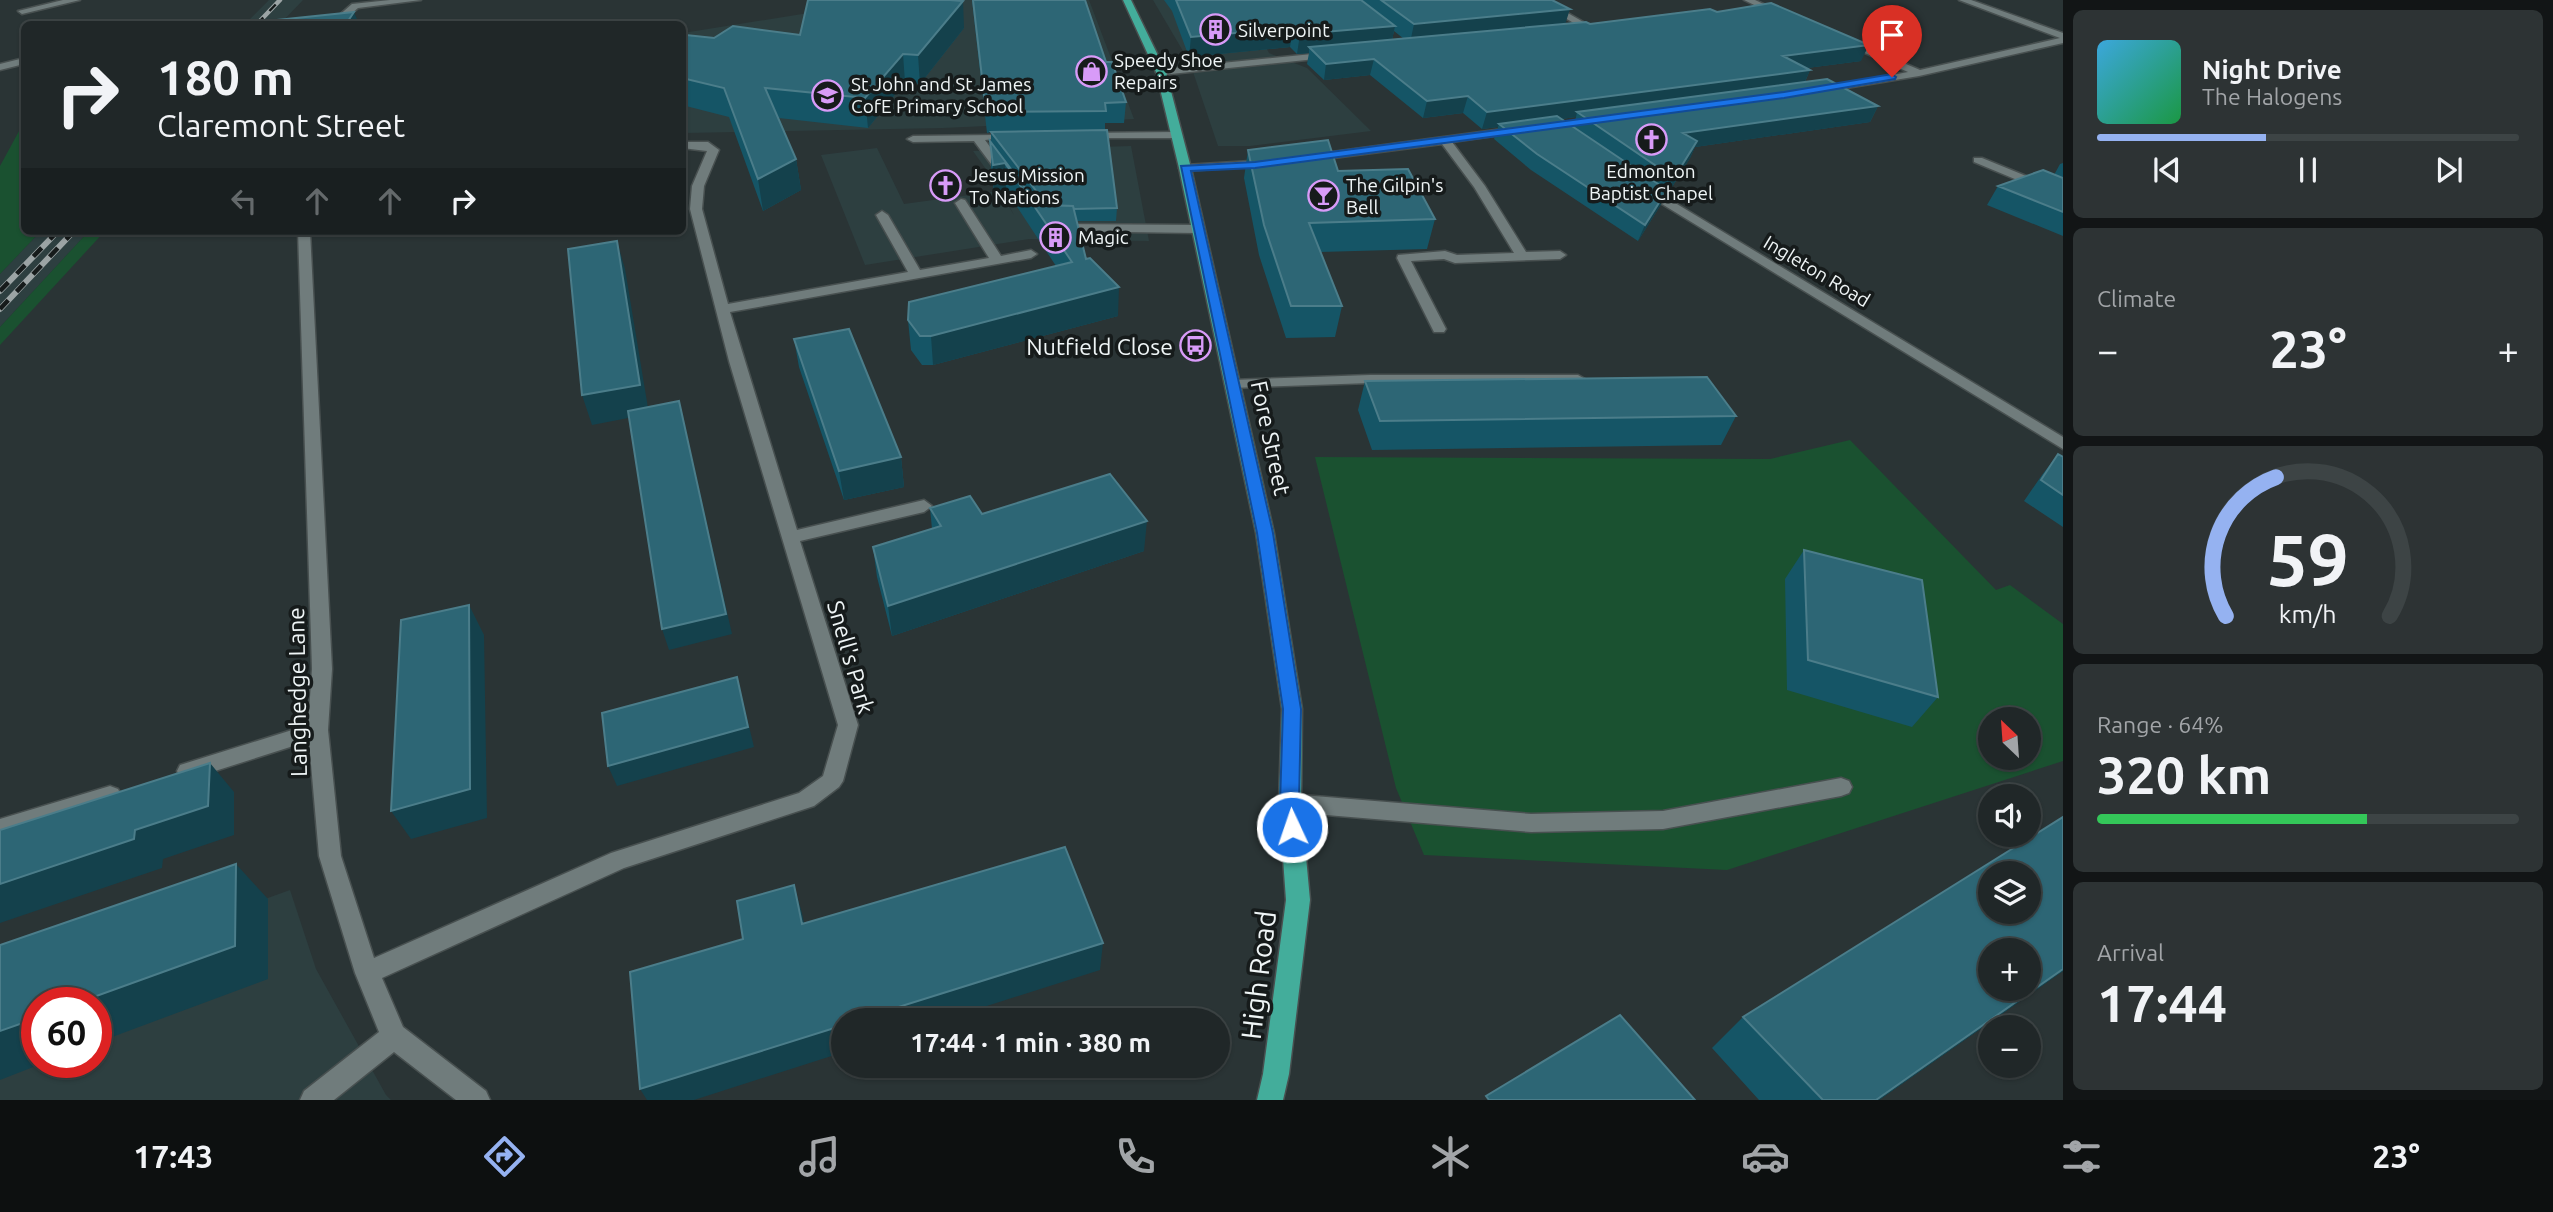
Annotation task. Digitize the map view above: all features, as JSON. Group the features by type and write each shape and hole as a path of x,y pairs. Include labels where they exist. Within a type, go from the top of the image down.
{"main road":[{"name":"Fore Street","path":"1127,0 1161,72 1185,168 1265,533 1292,709 1290,803 1298,900"},
{"name":"High Road","path":"1270,1100 1276,1074 1298,900"}],"street":[{"path":"17,0 28,21"},
{"path":"22,10 76,0"},
{"path":"338,21 355,6 417,0"},
{"path":"1538,0 1594,31"},
{"path":"1748,0 1789,17"},
{"path":"1963,0 2063,38"},
{"path":"1739,11 1766,7"},
{"path":"1581,33 1607,29"},
{"path":"1835,37 1919,73"},
{"path":"1798,93 1919,73 2063,38"},
{"path":"1161,72 1338,55"},
{"path":"0,67 21,62"},
{"path":"1296,159 1527,128"},
{"path":"1073,136 1175,135"},
{"path":"913,139 1005,137"},
{"path":"978,138 1014,188"},
{"path":"1445,140 1479,186 1522,256"},
{"name":"Snell's Park","path":"367,972 620,860 806,800 832,781 848,725 790,538 696,209 698,186 713,150 708,145 686,145"},
{"path":"1978,160 2063,195"},
{"path":"1185,168 1282,161"},
{"name":"Ingleton Road","path":"1630,179 2063,444"},
{"path":"961,203 997,260"},
{"path":"883,215 916,275"},
{"path":"1044,228 1197,229"},
{"name":"Langhedge Lane","path":"304,235 322,670 318,730 330,856 367,972 394,1036 477,1100"},
{"path":"723,309 1031,254"},
{"path":"1439,329 1404,258 1445,255 1455,259 1560,255"},
{"path":"1232,384 1370,379 1595,379"},
{"path":"790,538 924,506"},
{"path":"172,776 318,730"},
{"path":"1290,803 1531,823 1664,820 1841,787"},
{"path":"0,829 132,788"},
{"path":"313,1100 394,1036"}],"shaded area":[{"path":"269,0 303,0 283,21 248,21"},
{"name":"St John and St James CofE Primary School","path":"906,0 1089,0 1134,119 943,128 686,133 686,33"},
{"path":"1153,0 1241,0 1269,53 1307,68 1371,131 1250,146 1218,146 1190,63"},
{"path":"1131,146 1149,241 1029,239 865,265 821,155 877,148 904,204 999,191 1014,215 1000,189 973,151"},
{"path":"37,235 85,235 0,327 0,274"},
{"path":"290,890 316,969 391,1100 0,1100 0,994"}],"green space":[{"path":"21,128 21,235 37,235 0,274 0,166"},
{"path":"85,235 101,235 0,345 0,327"},
{"path":"1850,440 1996,590 2010,585 2063,624 2063,761 2041,768 2041,707 1978,707 1978,770 2035,770 1992,784 1978,784 1978,789 1727,870 1424,855 1396,788 1315,457 1770,459"}],"building":[{"path":"808,0 963,1 918,55 903,54 865,98 765,88 796,159 758,179 724,88 686,79 686,35 714,38 733,26 800,35"},
{"path":"973,0 1085,0 1106,62 1112,62 1126,102 1105,103 1106,111 986,112"},
{"path":"1176,0 1361,0 1395,26 1300,34 1293,28 1191,37"},
{"path":"1381,0 1552,0 1570,9 1414,24"},
{"path":"1771,3 1869,45 1783,56 1810,70 1487,112 1468,96 1427,101 1374,59 1326,64 1309,47 1586,22 1590,24 1710,9 1717,12"},
{"path":"354,12 348,21 277,20"},
{"path":"1827,79 1878,106 1683,133 1697,141 1674,178 1577,112"},
{"path":"1557,116 1667,190 1645,225 1537,154 1499,124"},
{"path":"1107,130 1117,208 1074,209 1073,206 1047,205 991,132"},
{"path":"1328,140 1338,171 1408,169 1435,219 1309,223 1342,306 1291,306 1264,225 1248,150"},
{"path":"990,141 1038,205 1073,206 1086,259 1090,258 1119,287 931,336 920,336 908,320 909,302 1072,262 1005,163 993,165"},
{"path":"2043,170 2063,178 2063,212 1998,186"},
{"path":"617,241 640,385 582,395 568,249"},
{"path":"849,329 901,457 839,471 794,339"},
{"path":"1707,377 1736,416 1380,421 1365,381"},
{"path":"679,401 726,614 662,629 628,411"},
{"path":"2058,454 2063,457 2063,495 2041,480"},
{"path":"1110,474 1147,521 888,606 873,547 941,526 930,508 970,496 982,514"},
{"path":"1804,550 1922,580 1938,697 1808,660"},
{"path":"469,605 470,789 391,811 401,620"},
{"path":"737,677 748,727 608,766 602,713"},
{"path":"210,763 208,806 135,830 134,839 0,884 0,830"},
{"path":"2063,817 2063,969 2041,984 2041,938 1978,938 1978,1001 2017,1001 1997,1015 1978,1015 1978,1029 1876,1100 1823,1100 1743,1017 1978,870 1978,924 2041,924 2041,861 1993,861 2015,847 2041,847 2041,831"},
{"path":"1065,847 1103,943 895,1008 831,1008 831,1029 640,1089 630,972 743,939 737,901 794,885 802,924"},
{"path":"236,864 235,946 112,990 112,987 21,987 21,1024 0,1031 0,945"},
{"path":"1620,1015 1695,1100 1489,1100 1486,1096"}],"railway":[{"path":"260,21 280,0"},
{"path":"0,291 54,235"},
{"path":"0,309 70,235"}],"place":[{"name":"Silverpoint","path":"1215,30"},
{"name":"Speedy Shoe Repairs","path":"1091,71"},
{"name":"St John and St James CofE Primary School","path":"828,95"},
{"name":"Edmonton Baptist Chapel","path":"1651,140"},
{"name":"Jesus Mission To Nations","path":"946,186"},
{"name":"The Gilpin's Bell","path":"1323,196"},
{"name":"Magic","path":"1055,237"},
{"name":"Nutfield Close","path":"1196,346"}],"route":[{"path":"1292,827 1292,709 1265,533 1190,201 1185,168 1255,165 1784,95 1892,77"}]}
